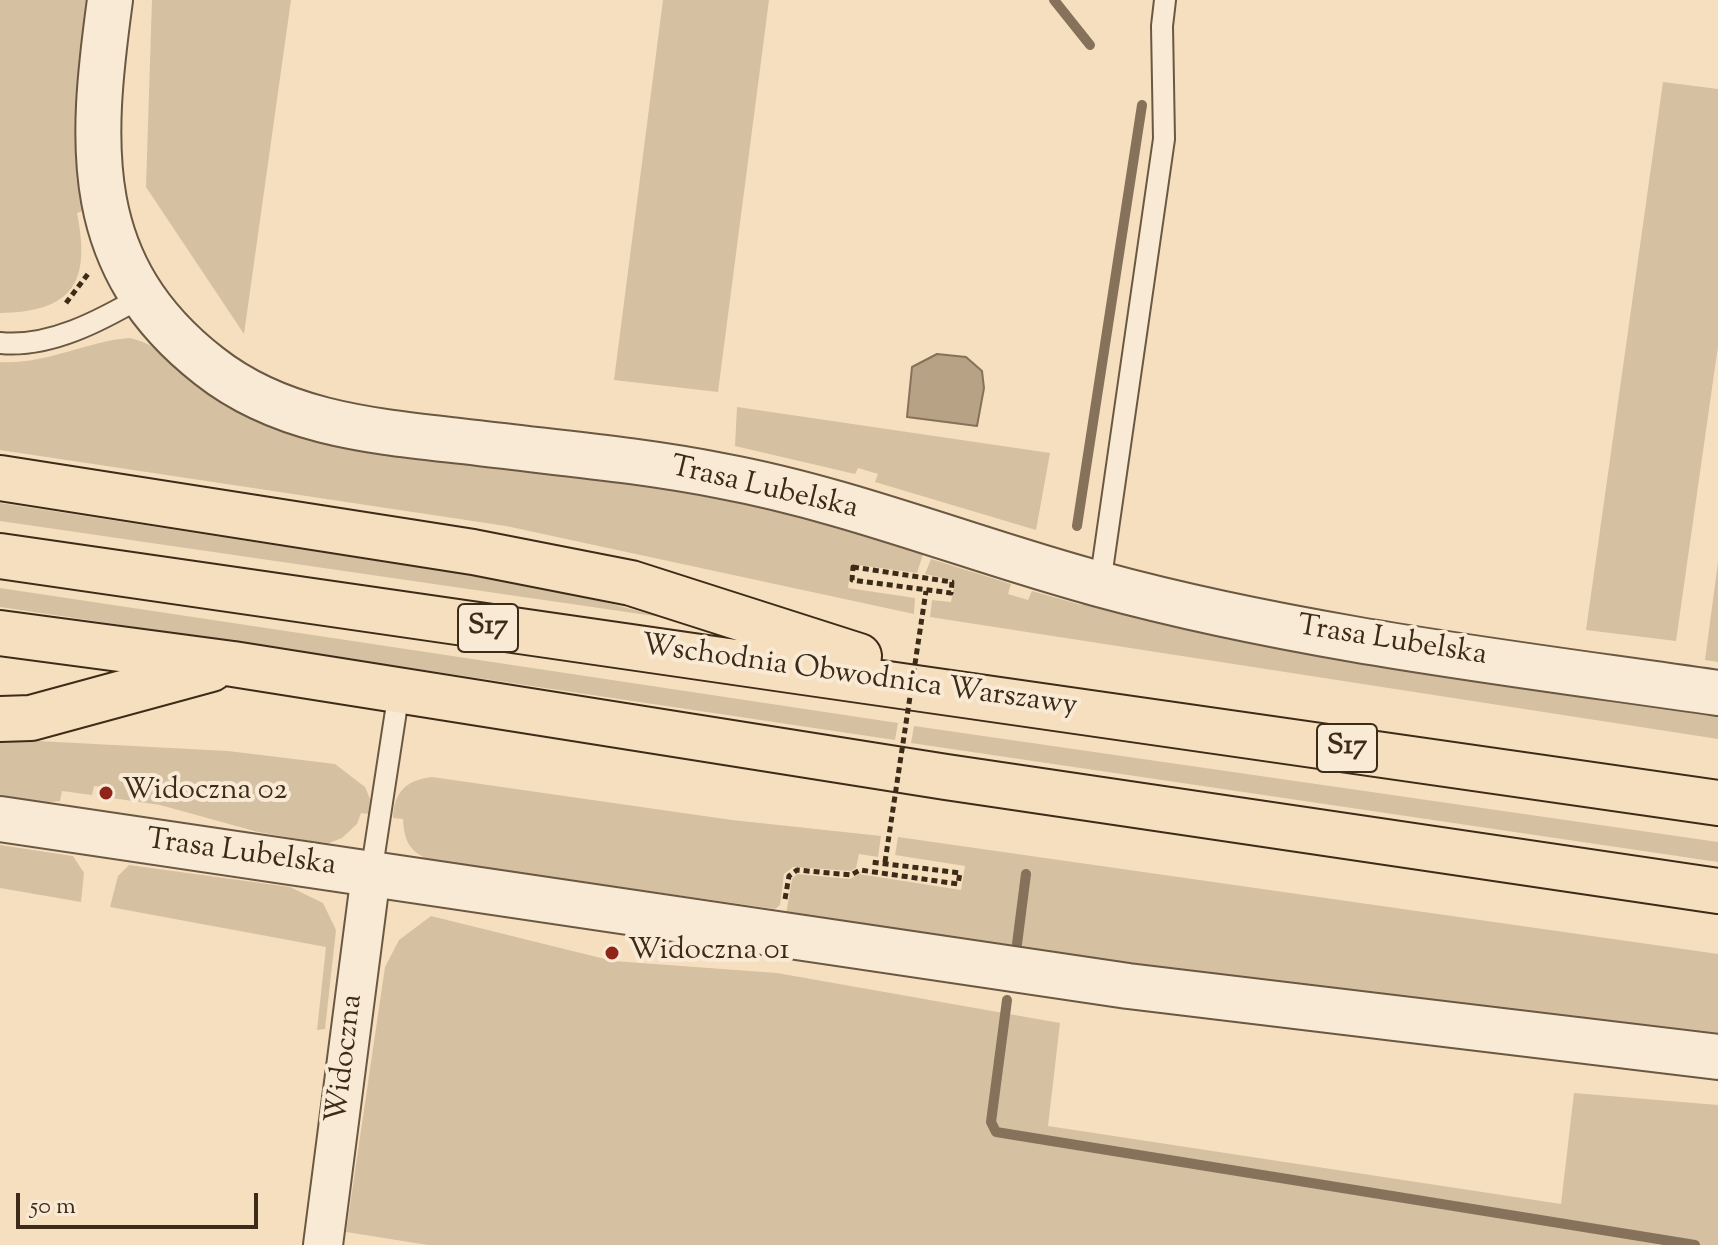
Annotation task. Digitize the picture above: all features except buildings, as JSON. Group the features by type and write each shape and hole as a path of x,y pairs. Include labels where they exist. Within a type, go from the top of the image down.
{"highway":[{"path":"0,478 473,552 631,583 976,694"},
{"name":"Wschodnia Obwodnica Warszawy","path":"0,556 390,615 976,694 1718,803"},
{"path":"0,633 233,664 962,780 1718,891"},
{"path":"0,719 31,718 233,664"}],"street":[{"name":"Trasa Lubelska","path":"110,0 96,125 99,168 117,245 141,297 177,339 209,367 249,392 299,414 386,432 647,464 773,486 1100,584 1260,622 1718,693"},
{"name":"Trasa Lubelska","path":"0,819 1144,988 1718,1057"},
{"name":"Widoczna","path":"323,1245 371,874"}],"lane":[{"path":"1100,584 1164,139 1162,26 1165,0"},
{"path":"0,343 64,334 103,320 141,297"},
{"path":"371,874 399,691"}],"path":[{"path":"60,308 79,290 91,266"},
{"path":"853,567 952,582 951,593 926,591 852,580 853,567"},
{"path":"885,862 926,591"},
{"path":"785,902 789,876 797,870 851,875 860,870 958,884 960,873 871,862"}],"shaded area":[{"path":"0,0 94,0 77,134 85,210 77,213 81,237 78,275 60,299 45,307 0,313"},
{"path":"152,0 291,0 244,334 146,187"},
{"path":"663,0 769,0 718,392 614,380"},
{"path":"1663,82 1718,89 1718,346 1676,641 1586,630"},
{"path":"130,338 162,352 207,389 719,494 925,548 917,573 851,564 848,588 915,598 914,614 506,526 0,450 0,362 34,360"},
{"path":"937,354 966,357 982,371 984,388 977,426 907,417 912,367"},
{"path":"737,407 1050,453 1036,530 875,482 878,474 858,468 855,474 735,446"},
{"path":"0,503 482,577 571,593 661,617 0,521"},
{"path":"931,559 1011,584 1008,594 1028,600 1032,591 1082,605 1085,596 1718,711 1718,739 930,617 932,600 951,602 955,581 925,574"},
{"path":"1718,562 1718,662 1705,660"},
{"path":"0,588 898,723 895,740 0,607"},
{"path":"914,726 1718,842 1718,862 911,743"},
{"path":"0,739 228,751 335,764 365,787 370,799 369,814 361,813 357,824 342,838 329,843 258,832 160,805 112,798 112,788 94,786 92,795 62,791 60,801 0,807"},
{"path":"432,777 732,820 881,836 878,857 859,854 856,868 851,871 793,867 784,874 780,905 775,909 431,860 413,850 405,834 403,819 393,818 396,801 403,789 415,781"},
{"path":"898,837 1718,954 1718,1042 785,920 792,879 797,874 850,879 859,874 961,890 965,866 895,855"},
{"path":"0,845 73,856 84,873 81,902 0,888"},
{"path":"129,865 290,887 323,903 336,930 325,1029 317,1030 326,947 110,907 118,876"},
{"path":"431,916 613,961 777,973 1060,1023 1048,1126 1561,1204 1574,1093 1718,1105 1718,1245 428,1245 346,1232 385,967 399,940"}],"waterway":[{"path":"1054,0 1090,45"},
{"path":"1077,526 1142,105"},
{"path":"1017,944 1026,874"},
{"path":"1007,1000 991,1122 996,1132 1695,1245"}],"place":[{"name":"Widoczna 02","path":"106,793"},
{"name":"Widoczna 01","path":"612,953"}]}
